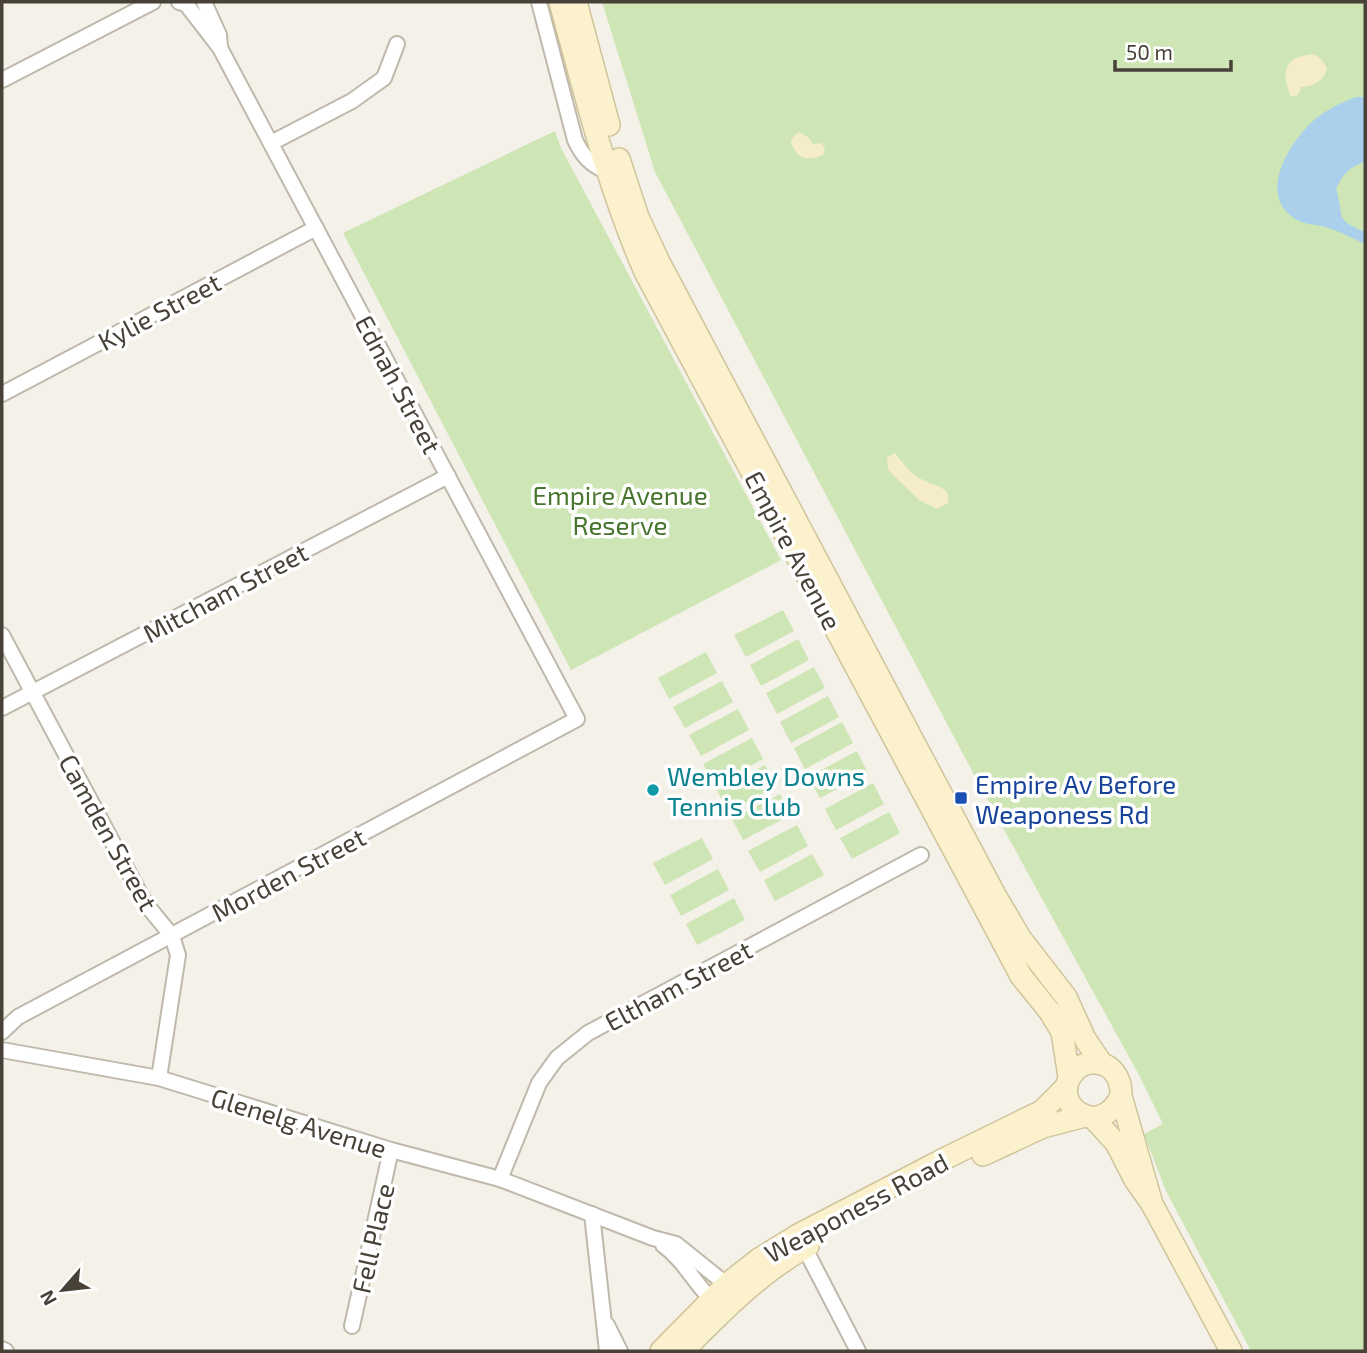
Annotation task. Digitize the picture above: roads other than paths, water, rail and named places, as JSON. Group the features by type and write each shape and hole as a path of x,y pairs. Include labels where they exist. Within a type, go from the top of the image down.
{"main road":[{"name":"Empire Avenue","path":"560,2 607,172 624,222 658,296 1021,976 1050,1012 1062,1032 1070,1104 1089,1117 1116,1143 1231,1351"},
{"name":"Empire Avenue","path":"576,2 621,169 638,217 660,264 995,895 1021,939 1066,997 1086,1039 1102,1063 1116,1073 1152,1204"},
{"path":"1068,1082 1083,1065 1102,1063"},
{"name":"Weaponess Road","path":"801,1242 946,1158 1042,1111 1068,1082"},
{"path":"1089,1117 1105,1115 1115,1108 1121,1096"},
{"name":"Weaponess Road","path":"661,1351 718,1305 759,1259 801,1242 1043,1127 1089,1117"},
{"name":"Weaponess Road","path":"683,1351 718,1305"}],"street":[{"path":"2,80 153,2"},
{"name":"Ednah Street","path":"179,2 186,4 220,48 578,719"},
{"name":"Ednah Street","path":"204,2 219,35 220,48"},
{"path":"539,2 575,140 582,155 591,165 607,172"},
{"path":"271,143 352,101 383,78 397,44"},
{"name":"Kylie Street","path":"2,394 316,228"},
{"name":"Mitcham Street","path":"2,708 448,476"},
{"name":"Camden Street","path":"2,635 145,903 172,936 178,955 159,1078"},
{"name":"Morden Street","path":"2,1032 18,1017 578,719"},
{"name":"Eltham Street","path":"500,1179 539,1083 557,1058 588,1033 921,855"},
{"name":"Glenelg Avenue","path":"2,1050 159,1078 391,1150 500,1179 653,1238 676,1244 733,1290"},
{"name":"Fell Place","path":"352,1326 391,1150"},
{"path":"592,1214 607,1351"},
{"name":"Glenelg Avenue","path":"653,1238 685,1266 718,1305"},
{"path":"801,1242 858,1351"},
{"path":"603,1314 620,1351"}],"water":[{"path":"1356,97 1365,97 1365,162 1347,172 1336,189 1344,220 1365,232 1365,244 1294,218 1283,208 1278,196 1281,168 1304,130 1323,113"}],"place":[{"name":"Wembley Downs Tennis Club","path":"653,790"},
{"name":"Empire Av Before Weaponess Rd","path":"961,798"}],"park label":[{"name":"Empire Avenue Reserve","path":"620,509"}]}
